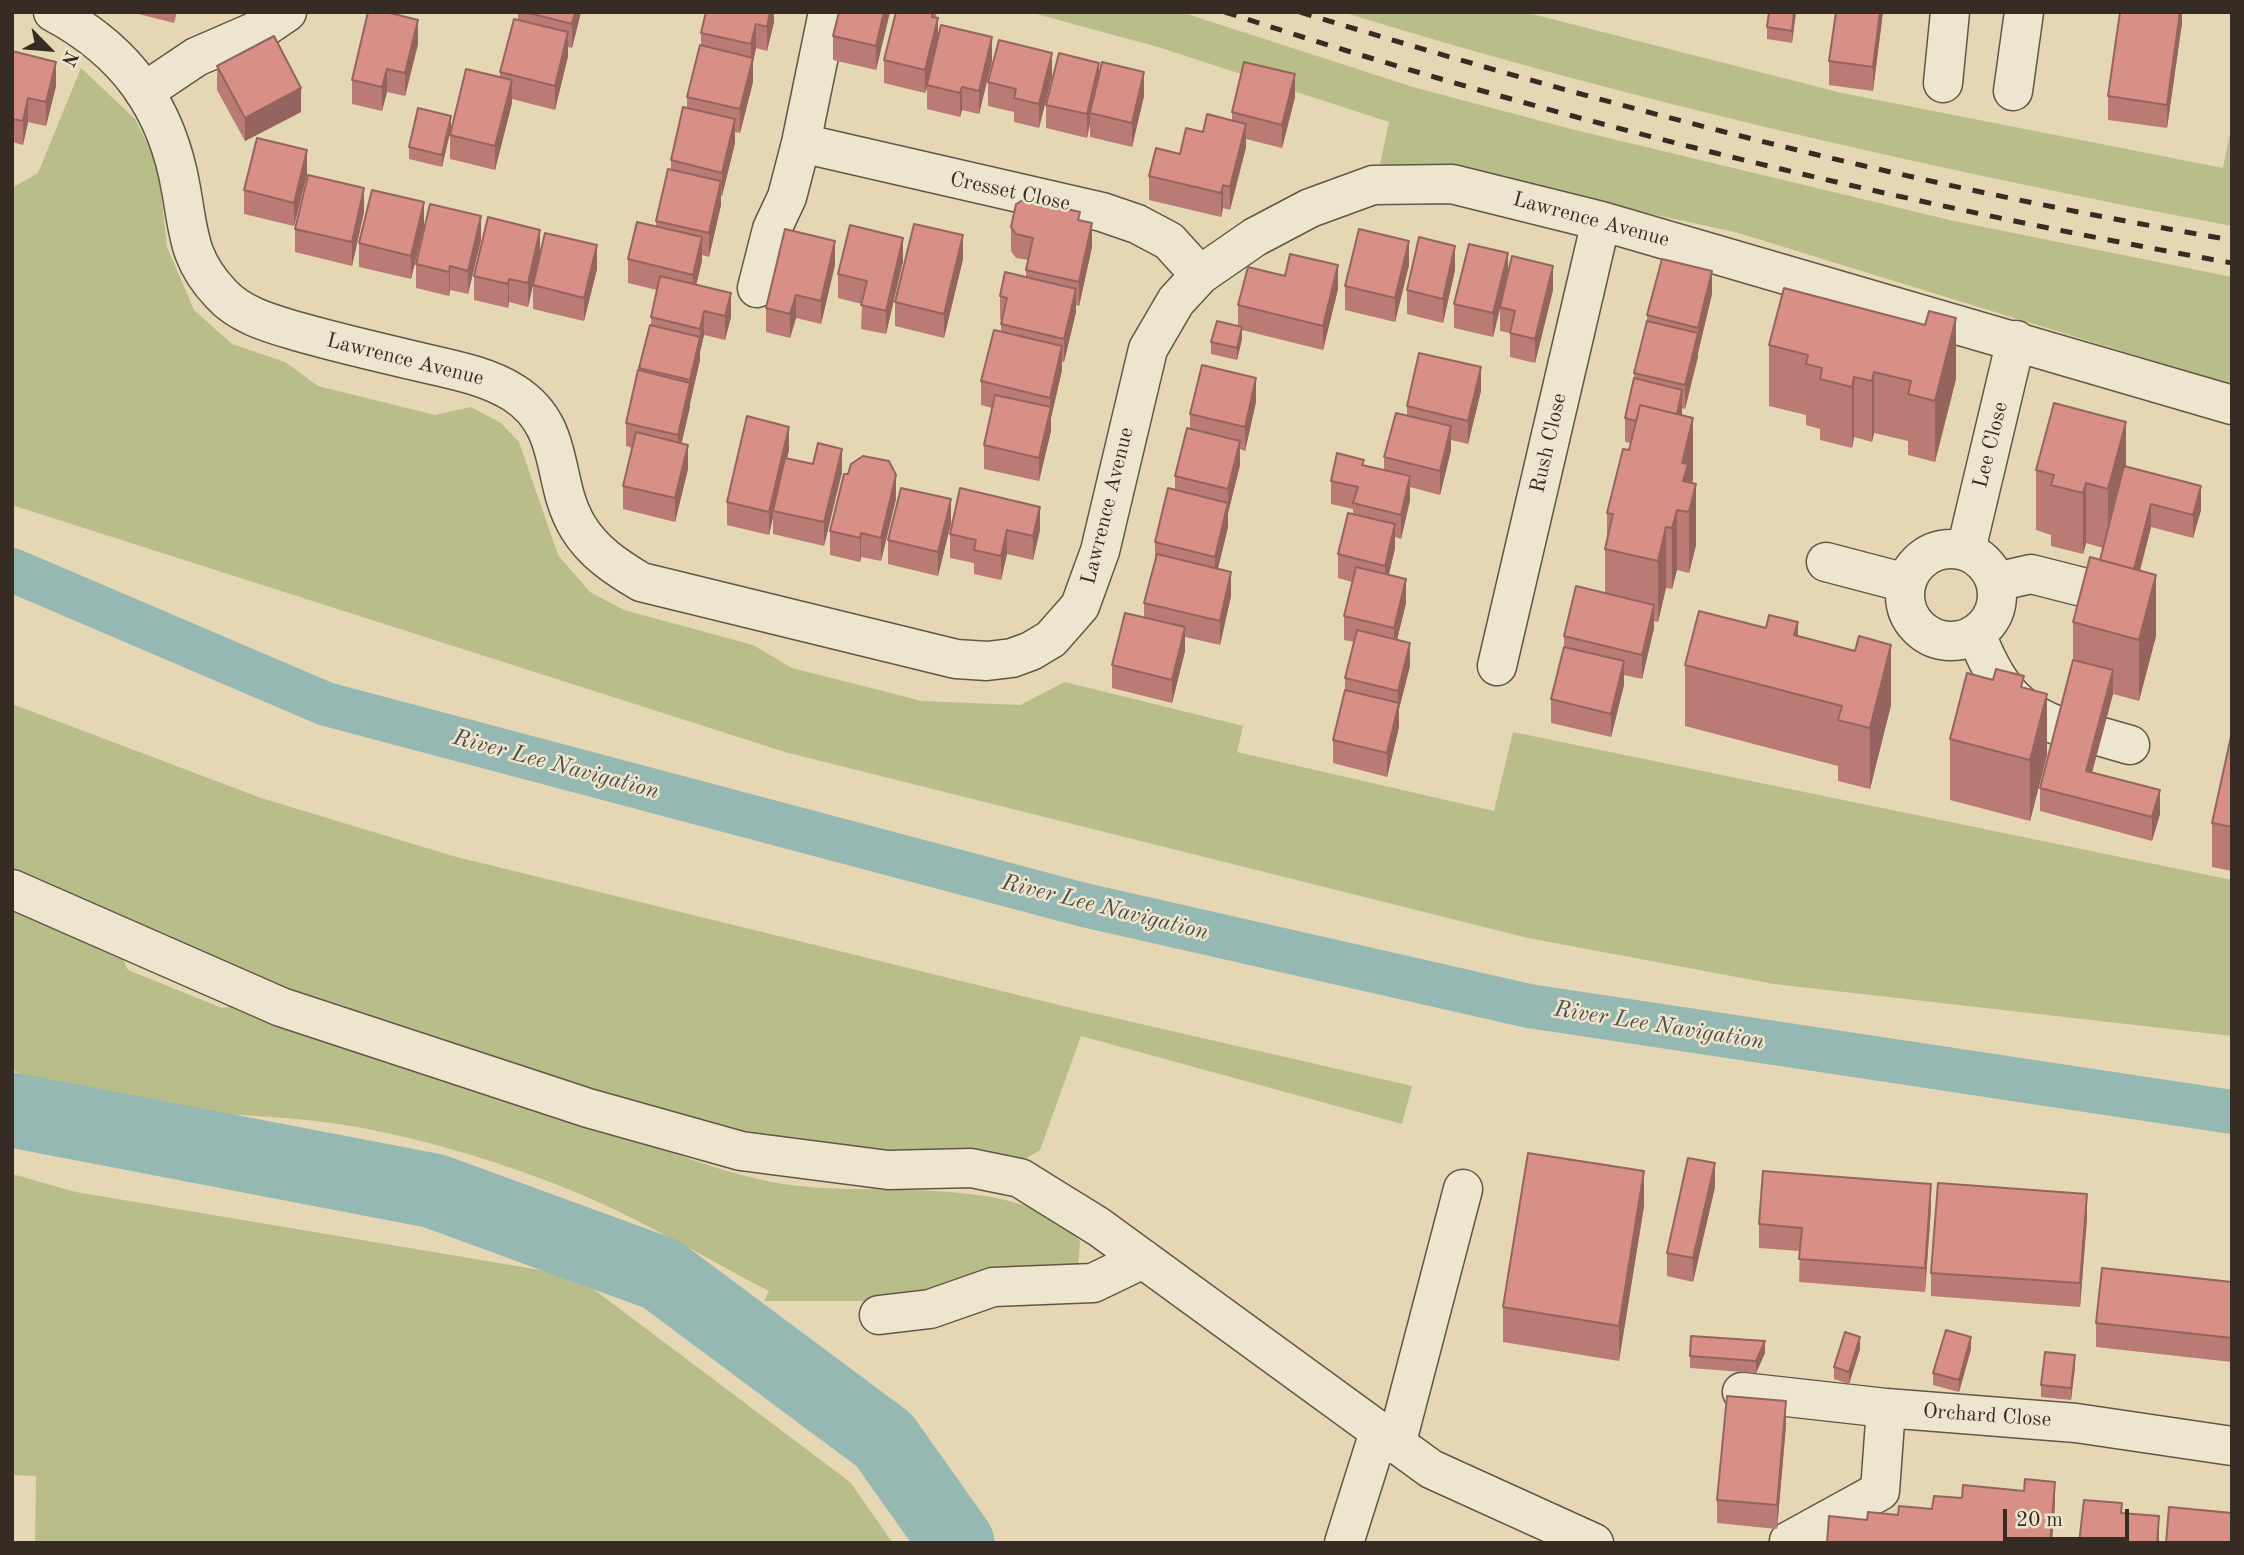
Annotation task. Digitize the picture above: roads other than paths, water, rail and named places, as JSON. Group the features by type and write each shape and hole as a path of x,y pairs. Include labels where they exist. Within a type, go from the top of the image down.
{"street":[{"name":"Lawrence Avenue","path":"53,12 105,44 128,68 162,121 172,149 188,240 196,263 224,298 266,323 474,375 513,393 527,403 546,428 556,449 569,510 578,527 605,559 641,582 956,659 987,661 1012,658 1031,651 1051,639 1080,607 1100,551 1148,349 1176,301 1200,275 1255,237 1310,208 1373,185 1451,184 1601,221 2232,405"},
{"path":"144,92 195,57 265,27 287,12"},
{"path":"757,288 772,229 787,197 801,144 828,12"},
{"path":"1943,83 1950,12"},
{"path":"2013,91 2024,12"},
{"name":"Cresset Close","path":"801,144 1102,212 1137,224 1169,241 1200,275"},
{"name":"Rush Close","path":"1497,666 1601,221"},
{"name":"Lee Close","path":"1966,550 2016,340"},
{"path":"1966,550 1990,568 1998,597 1995,612 1987,625 1976,635 1962,641 1947,642 1922,632 1907,610 1906,583 1923,558 1936,551 1966,550"},
{"path":"1826,562 1906,583"},
{"path":"1996,582 2031,574 2098,591"},
{"path":"1976,635 1991,673 2006,691 2043,721 2062,727"},
{"path":"12,889 281,1007 588,1108 741,1151 888,1170 971,1168 1020,1178 1099,1227 1431,1469 1594,1543"},
{"path":"1344,1543 1387,1438 1463,1189"},
{"path":"879,1315 930,1309 993,1287 1093,1283 1143,1259"},
{"name":"Orchard Close","path":"1742,1392 1886,1408 2076,1423 2232,1446"},
{"path":"1789,1541 1880,1491 1886,1408"}],"waterway":[{"name":"River Lee Navigation","path":"12,570 326,704 1084,905 1529,1006 2232,1112"},
{"path":"12,1110 434,1191 661,1274 884,1440 957,1543"}],"railway":[{"path":"1225,12 1473,88 1724,155 1977,213 2232,263"},
{"path":"1300,12 1530,80 1762,141 1996,195 2232,240"}]}
